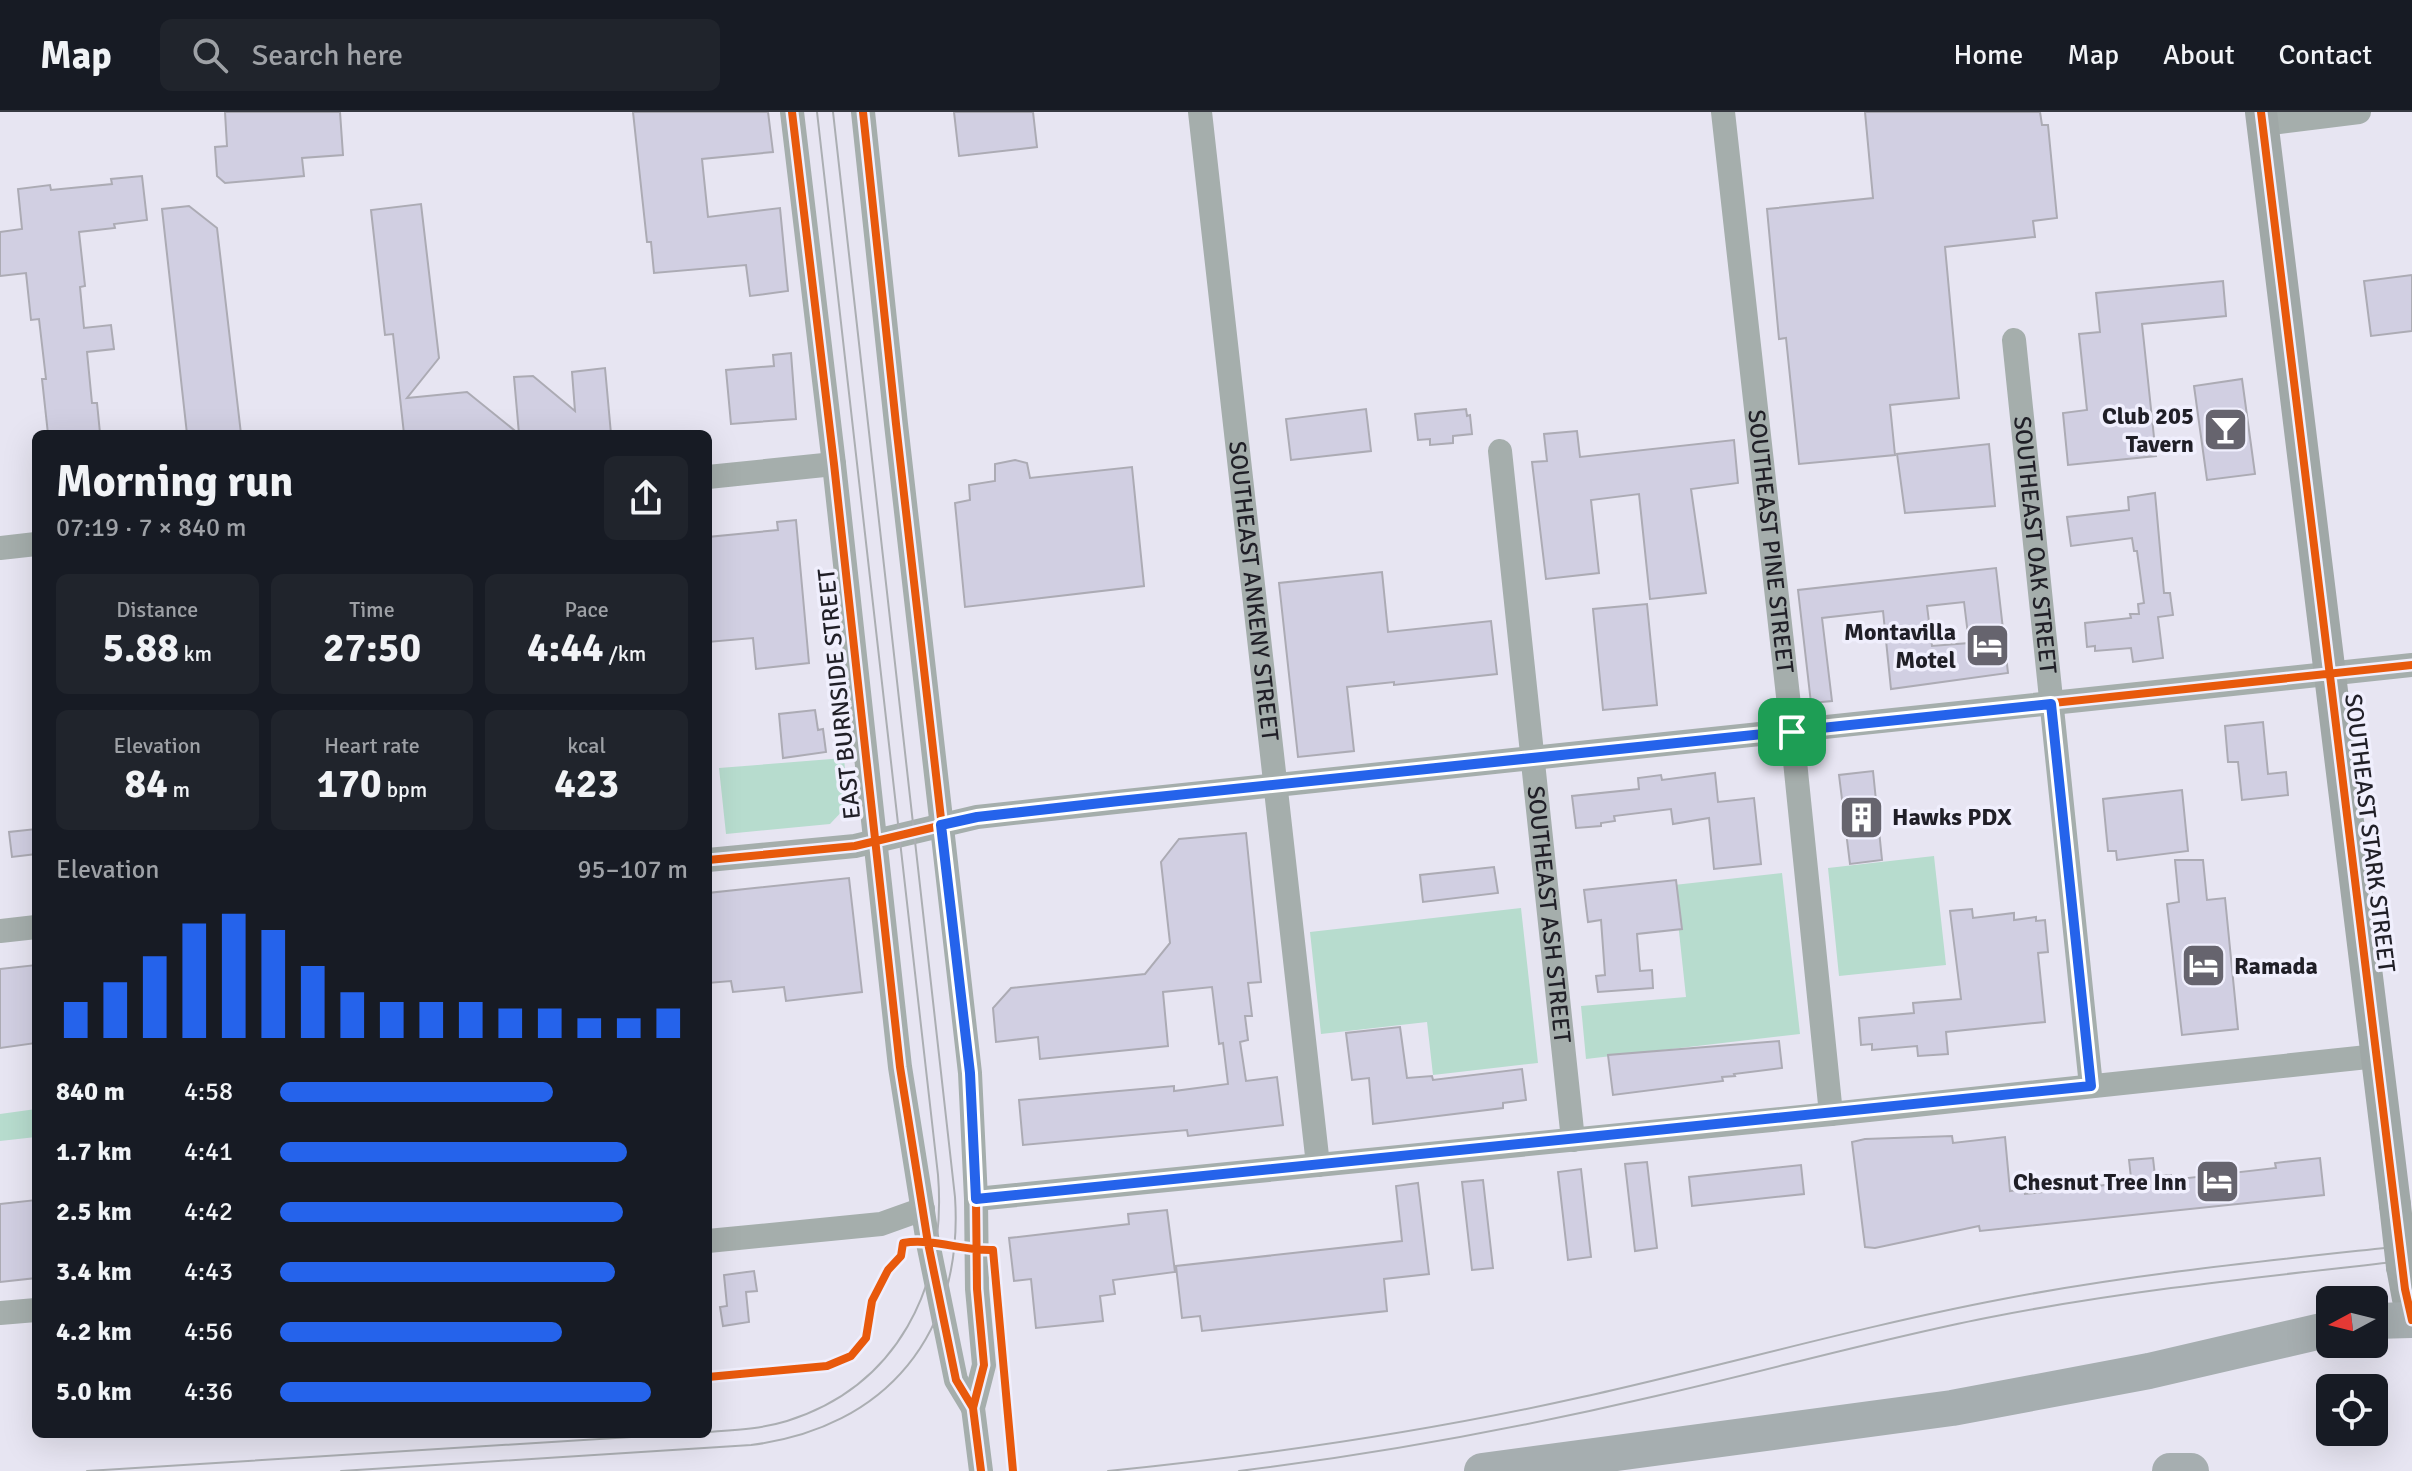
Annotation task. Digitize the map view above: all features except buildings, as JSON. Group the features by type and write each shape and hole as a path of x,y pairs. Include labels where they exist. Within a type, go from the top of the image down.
{"highway":[{"path":"2388,1321 2412,1320"},
{"path":"1482,1471 1952,1408 2149,1371 2316,1332"},
{"path":"2170,1471 2191,1471"}],"main road":[{"name":"SOUTHEAST STARK STREET","path":"2262,118 2402,1267 2412,1320"}],"street":[{"name":"EAST BURNSIDE STREET","path":"792,112 900,1067 956,1380 973,1408"},
{"name":"EAST BURNSIDE STREET","path":"863,112 970,1073 977,1289 984,1365 973,1408 981,1471"},
{"name":"SOUTHEAST ANKENY STREET","path":"1200,112 1318,1165"},
{"name":"SOUTHEAST PINE STREET","path":"1723,112 1831,1114"},
{"path":"2262,118 2359,112"},
{"name":"SOUTHEAST OAK STREET","path":"2014,340 2091,1086"},
{"name":"SOUTHEAST ASH STREET","path":"1500,451 1573,1140"},
{"path":"712,477 834,464"},
{"path":"0,548 32,544"},
{"path":"712,860 855,846 977,817 2412,665"},
{"path":"0,931 32,927"},
{"path":"976,1199 2377,1056"},
{"path":"712,1241 881,1224 923,1209"},
{"path":"0,1313 32,1310"}],"green space":[{"path":"844,758 848,805 830,824 726,834 719,768"},
{"path":"1934,856 1946,965 1839,976 1828,868"},
{"path":"1782,873 1800,1034 1586,1059 1581,1006 1686,997 1674,885"},
{"path":"1521,908 1538,1063 1433,1075 1427,1022 1321,1034 1310,932"},
{"path":"32,1110 32,1137 0,1141 0,1114"}],"tram line":[{"path":"712,1432 787,1421 826,1405 859,1383 886,1357 908,1326 934,1255 939,1216 938,1175 817,112"},
{"path":"341,1471 751,1445 799,1435 842,1418 878,1395 907,1366 930,1331 946,1291 954,1246 955,1197 833,112"},
{"path":"1108,1471 1287,1450 1523,1410 1897,1321 2054,1290 2207,1268 2412,1245"},
{"path":"1239,1471 1396,1448 1553,1419 1903,1336 2039,1308 2199,1284 2412,1260"},
{"path":"87,1471 615,1438"}],"cycle path":[{"path":"792,112 900,1067 928,1243 956,1380 973,1408"},
{"path":"863,112 970,1073 977,1289 984,1365 973,1408 981,1471"},
{"path":"2261,112 2405,1289 2412,1320"},
{"path":"712,860 855,846 977,817 2412,665"},
{"path":"712,1377 827,1366 851,1356 866,1338 872,1301 888,1270 901,1256 903,1243 925,1242 993,1250 1013,1471"}],"place":[{"name":"Club 205 Tavern","path":"2225,430"},
{"name":"Montavilla Motel","path":"1987,646"},
{"name":"Hawks PDX","path":"1861,817"},
{"name":"Ramada","path":"2203,966"},
{"name":"Chesnut Tree Inn","path":"2218,1182"}],"route":[{"path":"2051,704 2091,1086 976,1199 970,1073 941,825 977,817 1119,801 1792,732 2051,704"}]}
